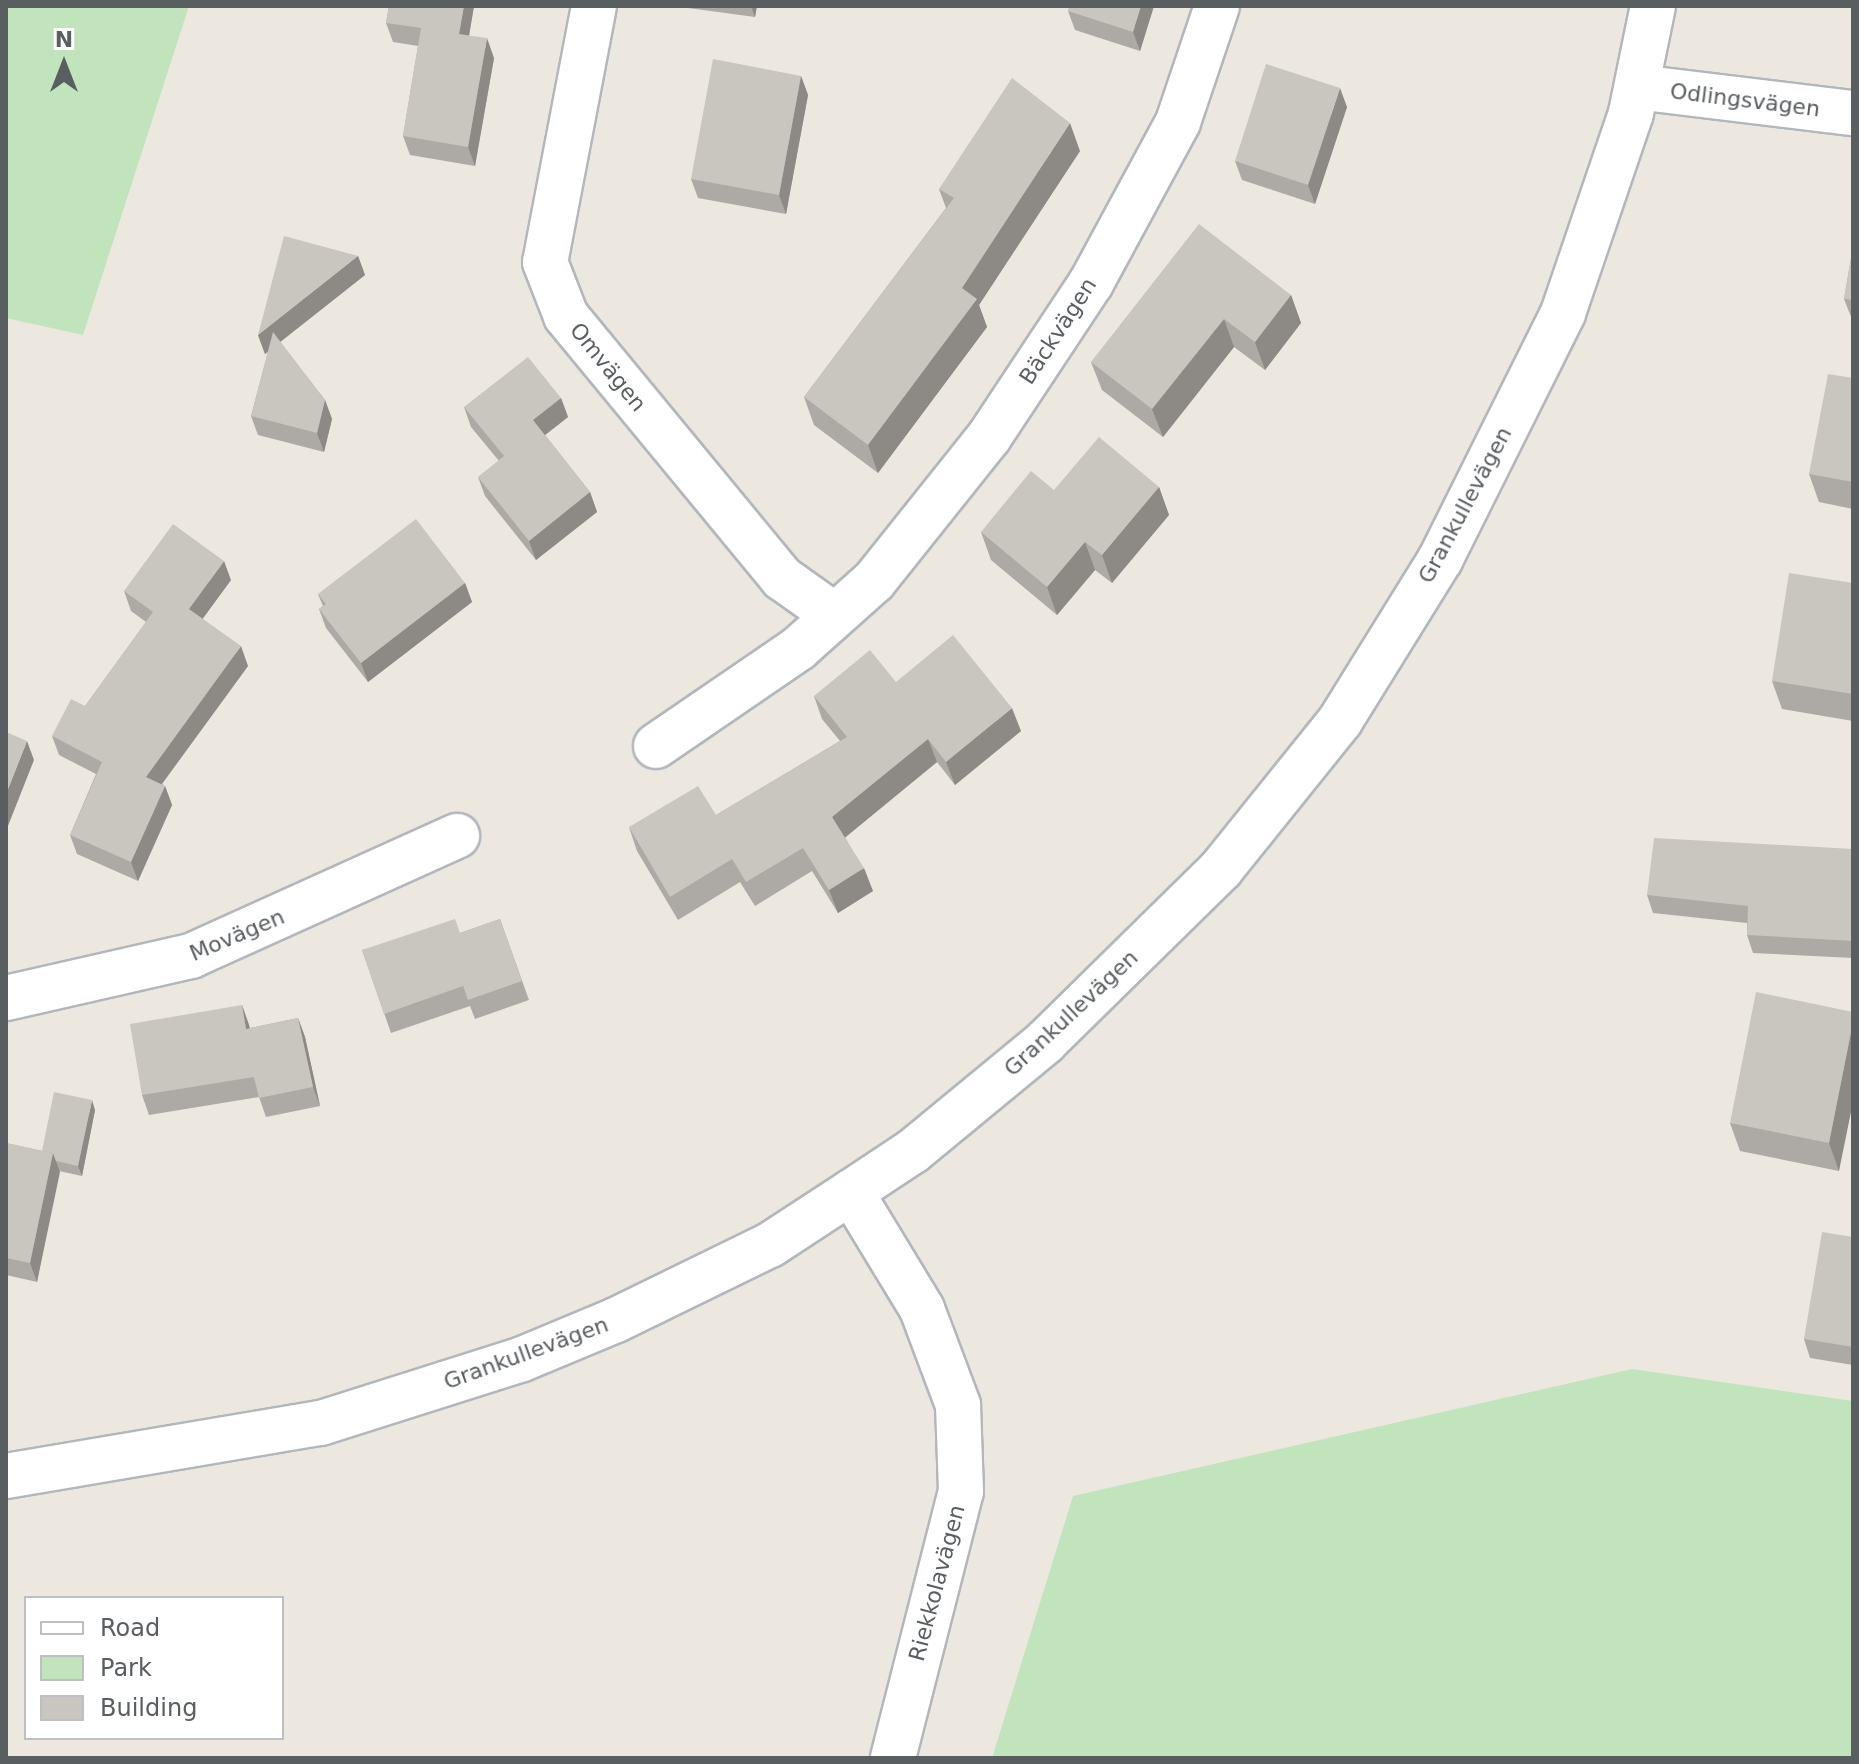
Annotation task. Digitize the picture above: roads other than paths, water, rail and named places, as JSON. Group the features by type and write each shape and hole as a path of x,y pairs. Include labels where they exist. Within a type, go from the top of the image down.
{"street":[{"name":"Omvägen","path":"594,6 545,262 566,316 782,578 834,615"},
{"name":"Bäckvägen","path":"656,746 799,648 874,581 989,437 1091,283 1178,122 1217,6"},
{"name":"Grankullevägen","path":"6,1476 321,1423 520,1360 770,1245 913,1151 1045,1042 1221,869 1340,721 1440,560 1563,313 1637,87 1653,6"},
{"name":"Odlingsvägen","path":"1637,87 1853,113"},
{"name":"Movägen","path":"6,998 191,956 457,836"},
{"name":"Riekkolavägen","path":"851,1192 922,1309 958,1405 961,1491 893,1758"}]}
